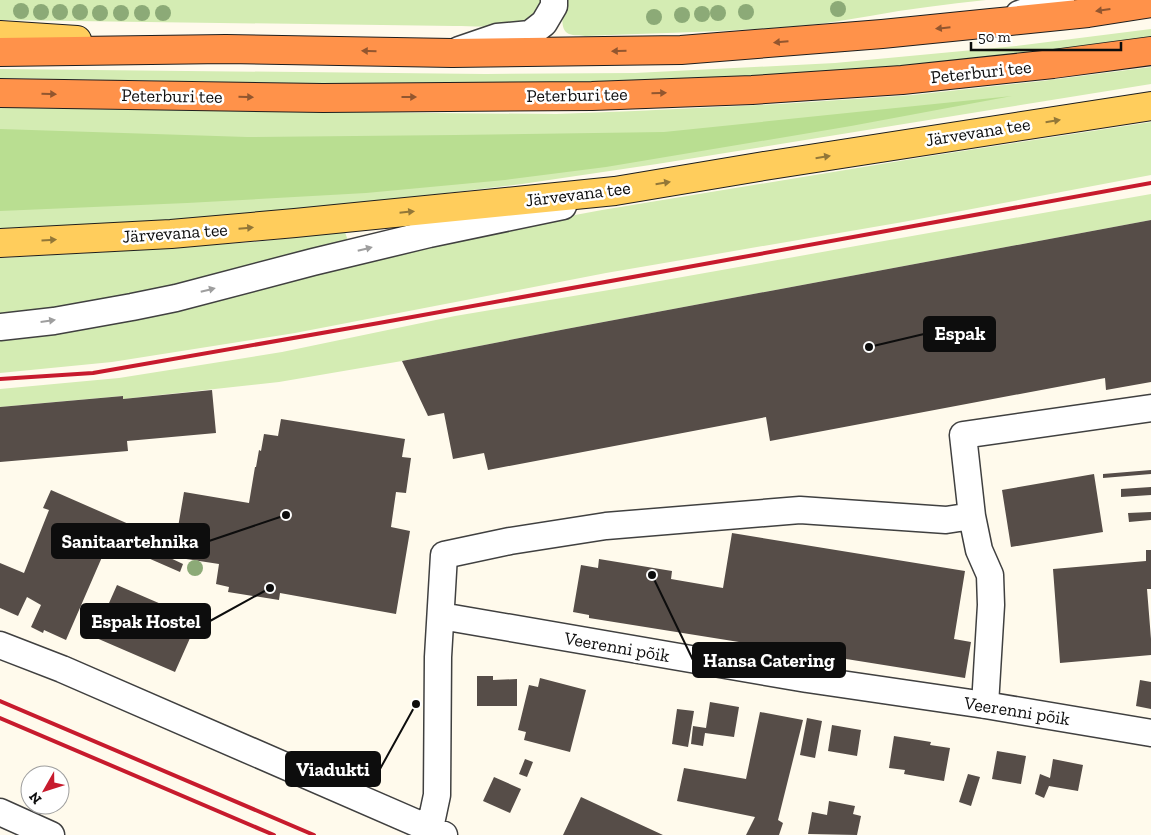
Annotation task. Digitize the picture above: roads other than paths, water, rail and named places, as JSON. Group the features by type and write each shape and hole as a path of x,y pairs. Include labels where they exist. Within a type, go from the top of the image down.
{"highway":[{"path":"0,52 226,49 452,53 681,50 991,24 1151,4"},
{"name":"Peterburi tee","path":"0,93 323,98 592,96 743,91 902,80 1151,51"}],"main road":[{"path":"0,35 226,49"},
{"name":"Järvevana tee","path":"0,243 181,233 615,191 793,161 1151,106"}],"street":[{"path":"452,53 497,37 530,34 544,22 554,6 554,0"},
{"path":"991,24 1061,0"},
{"path":"0,327 64,319 176,298 419,236 559,207 615,191"},
{"path":"985,705 991,605 990,575 979,550 972,516 963,435 1151,408"},
{"path":"0,645 62,669 437,832 438,657 444,555 510,541 606,526 800,510 946,520 972,516"},
{"name":"Veerenni põik","path":"441,616 807,679 985,705 1151,733"},
{"path":"0,812 51,835"}],"railway":[{"path":"0,379 93,373 1151,183"},
{"path":"0,701 314,835"},
{"path":"0,718 274,835"}],"place":[{"name":"Espak","path":"869,347"},
{"name":"Sanitaartehnika","path":"286,515"},
{"name":"Hansa Catering","path":"652,575"},
{"name":"Espak Hostel","path":"270,588"},
{"name":"Viadukti","path":"416,704"}]}
